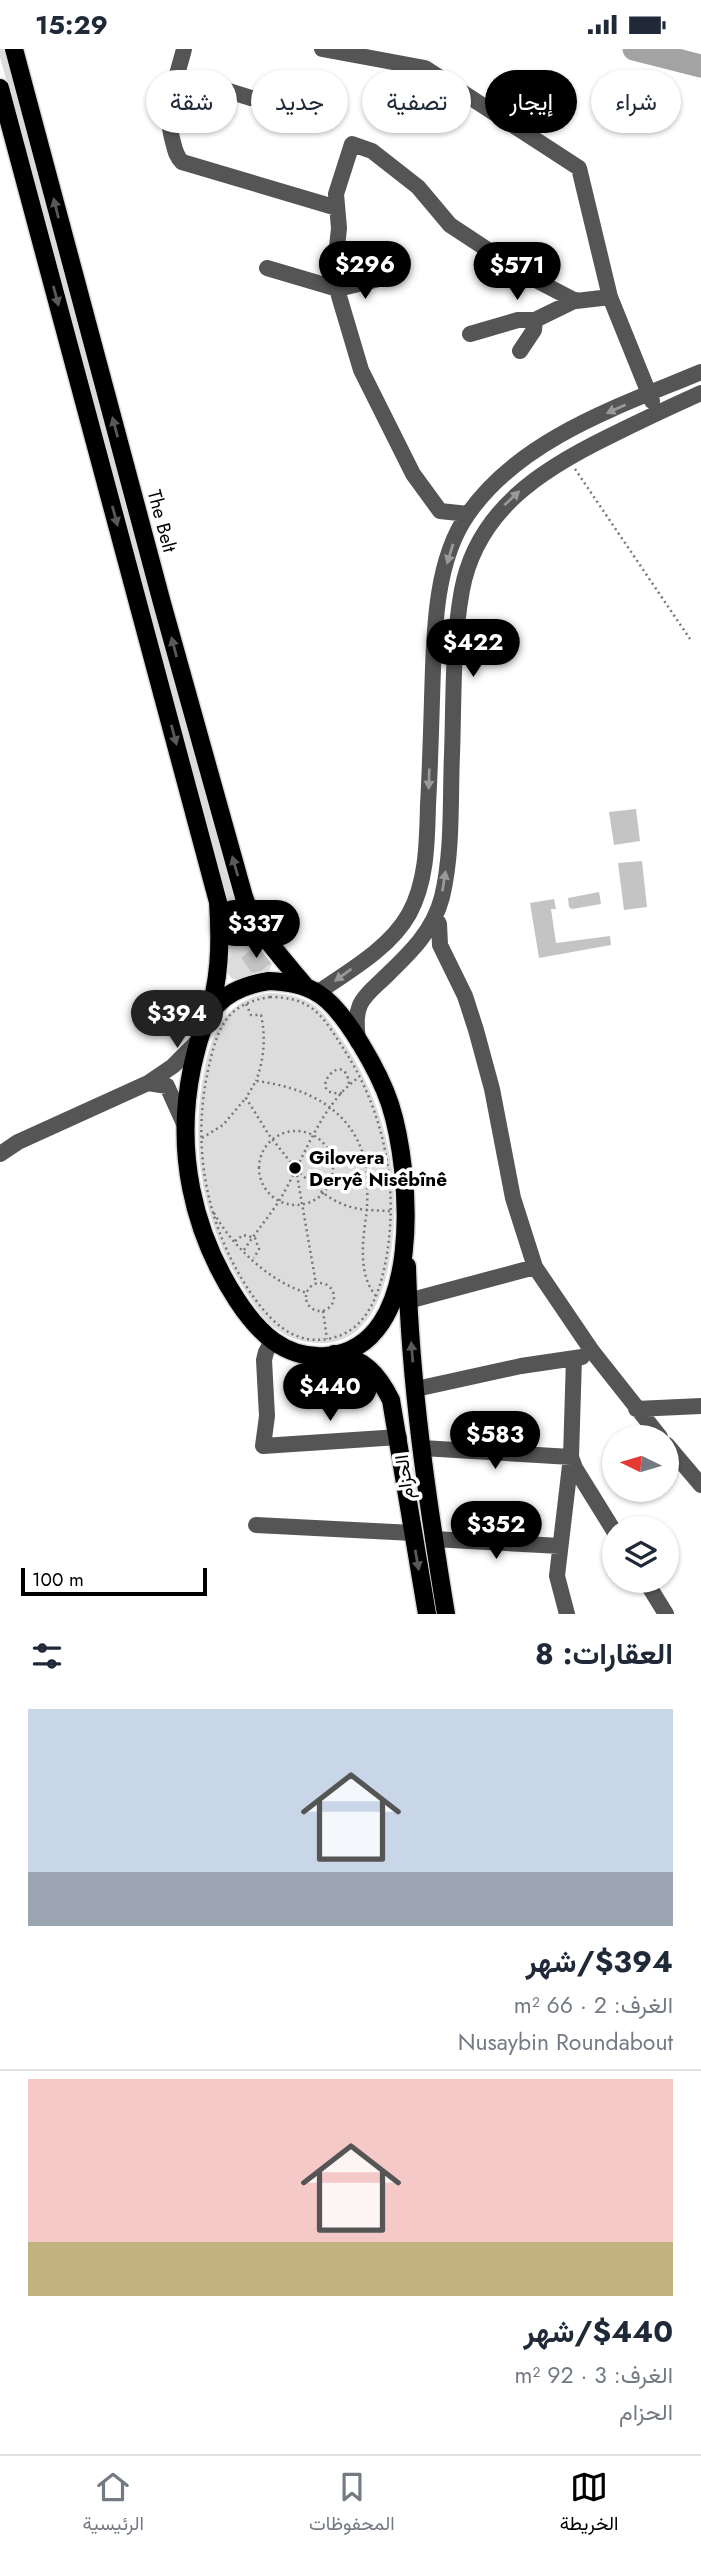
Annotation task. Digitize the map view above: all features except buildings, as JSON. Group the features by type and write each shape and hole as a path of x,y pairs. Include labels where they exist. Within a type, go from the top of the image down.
{"main road":[{"name":"The Belt","path":"14,49 240,887 253,919 270,943 312,990 337,1012 358,1042 367,1073 390,1105 405,1172 399,1209"},
{"path":"0,88 218,902 218,975 188,1091 186,1127 189,1182 208,1248 224,1280 254,1325 272,1341"},
{"path":"206,1022 225,998 250,985 269,981 312,990"},
{"path":"331,1350 363,1341 386,1314 398,1283 404,1247 399,1209"},
{"name":"الحزام","path":"399,1209 422,1448 433,1539 446,1614"},
{"name":"الحزام","path":"272,1341 301,1354 331,1350 363,1362 380,1380 391,1400 399,1437 412,1533 427,1614"}],"street":[{"path":"178,70 184,49"},
{"path":"322,49 425,68 579,168 610,297 657,413"},
{"path":"237,94 251,98"},
{"path":"170,133 177,157 182,162 337,208"},
{"path":"468,514 440,511 413,474 361,370 338,289 335,266 339,228 336,194 352,144 372,151 418,187 450,225 526,275 576,300"},
{"path":"267,268 338,289 383,278"},
{"path":"470,334 518,320 535,320 576,300 610,297"},
{"path":"520,351 534,330 535,320"},
{"path":"312,990 376,950 398,930 417,897 426,857 434,642 441,585 452,545 468,514 492,487 526,457 561,435 701,372"},
{"path":"358,1042 357,1017 362,1000 422,939 435,916 442,895 449,852 456,628 467,570 480,540 501,509 529,483 568,456 701,393"},
{"path":"435,916 439,924 440,945 465,996 476,1030 492,1089 513,1198 536,1267 595,1355 650,1425"},
{"path":"0,1154 33,1135 148,1083 173,1066 200,1039"},
{"path":"148,1083 167,1086 186,1127"},
{"path":"0,1145 33,1135"},
{"path":"408,1301 536,1267"},
{"path":"272,1341 264,1360 267,1416 263,1446 399,1437"},
{"path":"416,1389 521,1366 595,1355"},
{"path":"567,1614 557,1576 571,1457 574,1358"},
{"path":"636,1409 701,1406"},
{"path":"422,1448 571,1457"},
{"path":"571,1457 605,1516"},
{"path":"679,1459 701,1485"},
{"path":"256,1525 412,1533"},
{"path":"433,1539 560,1546"},
{"path":"653,1593 666,1614"}],"path":[{"path":"568,456 690,639"},
{"path":"281,997 312,1008 367,1073 399,1209 376,1296 368,1313 331,1350 312,1339 293,1335 282,1329 266,1314 234,1265 211,1207 205,1179 202,1138 204,1093 218,1035 229,1015 261,998 281,997"},
{"path":"202,1138 223,1125 246,1098 256,1081 263,1052 263,1024 261,1015 251,1015 246,1004"},
{"path":"342,1093 333,1093 327,1089 325,1081 328,1074 335,1070 342,1071 348,1077 349,1086"},
{"path":"244,1250 279,1200 331,1108 349,1086 367,1073"},
{"path":"256,1081 308,1093 331,1108 350,1129 363,1154 367,1177 363,1261 376,1296"},
{"path":"246,1098 296,1169 322,1194 341,1205 367,1210 399,1209"},
{"path":"289,1131 314,1134 330,1152 334,1164 333,1176 322,1194 309,1203 285,1203 266,1189 259,1166 262,1154 273,1139 289,1131"},
{"path":"296,1169 316,1284"},
{"path":"211,1207 235,1241 253,1259 284,1285 307,1293"},
{"path":"235,1241 243,1235 258,1241 259,1249 253,1259"},
{"path":"307,1293 316,1284"},
{"path":"307,1293 309,1306 318,1311 332,1306 333,1291 326,1285 316,1284"},
{"path":"323,1311 331,1350"}],"shaded area":[{"path":"0,49 5,49 236,906 256,944 272,964 269,971 239,980 232,979 228,973 231,933 227,904"},
{"path":"269,993 299,997 319,1009 329,1021 365,1081 383,1126 389,1150 393,1174 394,1223 385,1282 368,1319 355,1332 338,1341 317,1343 296,1339 277,1330 263,1317 229,1264 209,1210 202,1182 198,1124 208,1052 218,1028 233,1009 255,996"}],"waterway":[{"path":"634,49 701,66"}],"place":[{"name":"Gilovera Deryê Nisêbînê","path":"295,1168"}]}
